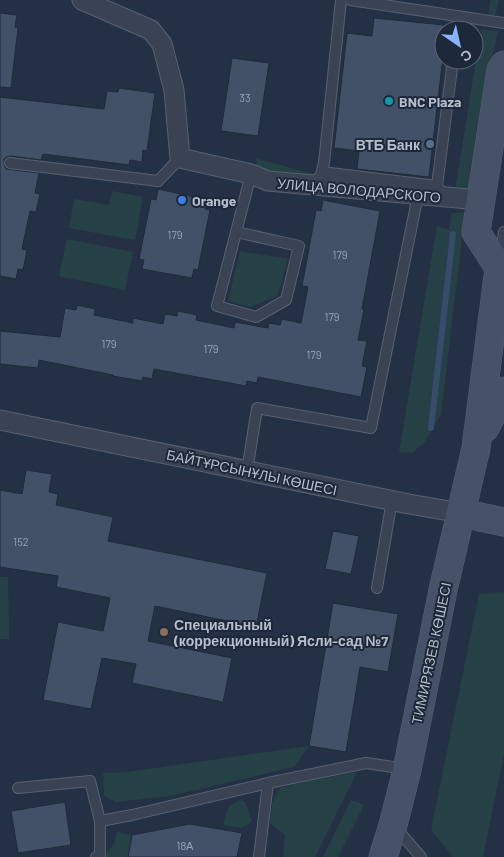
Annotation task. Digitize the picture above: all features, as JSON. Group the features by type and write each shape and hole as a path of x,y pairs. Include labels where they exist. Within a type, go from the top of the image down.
{"street":[{"path":"82,0 151,30 162,44 174,90 180,158"},
{"path":"499,268 476,232 501,70 504,65"},
{"name":"УЛИЦА ВОЛОДАРСКОГО","path":"180,158 250,174 268,182 317,179 418,195 440,191 480,200"},
{"name":"ТИМИРЯЗЕВ КӨШЕСІ","path":"386,848 407,770 441,599 476,448 499,268"},
{"name":"ТИМИРЯЗЕВ КӨШЕСІ","path":"476,448 504,391"},
{"name":"БАЙТҰРСЫНҰЛЫ КӨШЕСІ","path":"0,420 504,522"}],"lane":[{"path":"341,0 324,163 317,179 440,191 452,70"},
{"path":"350,0 504,23"},
{"path":"458,16 458,20"},
{"path":"10,163 158,181 180,158"},
{"path":"236,232 299,246 286,300 256,317 217,306 250,174"},
{"path":"247,471 257,408 371,428 418,195"},
{"path":"499,268 504,232"},
{"path":"377,588 392,500"},
{"path":"100,821 366,763 407,770"},
{"path":"18,788 90,781 100,821 100,855 96,857"},
{"path":"259,857 268,783"},
{"path":"386,848 421,857"}],"green space":[{"path":"491,0 499,0 495,16 488,14"},
{"path":"484,29 498,31 489,69 469,193 455,191 474,70 484,70"},
{"path":"256,158 316,175 310,182 258,174"},
{"path":"112,191 143,197 135,240 69,228 74,199 109,205"},
{"path":"452,213 465,213 441,414 425,442 412,453 399,452 437,226 449,230"},
{"path":"67,239 133,252 125,290 59,276"},
{"path":"240,251 288,259 278,295 251,307 228,301"},
{"path":"0,577 8,577 9,639 0,639"},
{"path":"504,592 504,754 483,857 453,857 431,830 479,594"},
{"path":"309,746 294,767 170,796 116,802 104,796 103,773 127,772"},
{"path":"357,772 315,857 283,857 285,835 270,823 272,803 280,788"},
{"path":"241,800 245,802 252,822 241,828 224,825 225,816 230,806"},
{"path":"351,800 364,805 338,857 323,857"},
{"path":"117,832 132,835 128,857 103,857 114,844"}],"building":[{"path":"0,13 17,15 15,27 18,28 11,88 0,87"},
{"name":"BNC Plaza","path":"374,18 434,24 434,70 441,70 429,177 357,169 359,151 334,148 347,33 372,36"},
{"path":"232,58 269,63 258,136 221,131"},
{"path":"119,88 155,93 147,151 143,150 142,162 130,160 129,165 43,154 41,160 11,156 4,159 6,169 39,173 35,193 40,194 36,212 30,211 22,249 27,250 23,270 18,269 16,279 0,276 0,97 104,109 107,91 118,92"},
{"path":"158,189 207,200 205,209 210,210 198,270 194,269 192,278 142,269 144,260 139,259 151,199 156,200"},
{"path":"323,200 380,211 358,340 367,341 362,366 367,367 361,397 258,377 257,383 247,381 246,386 154,369 152,379 143,377 142,381 39,360 38,368 0,364 0,331 60,337 65,308 76,310 77,305 95,309 94,315 133,323 133,318 163,324 165,314 177,316 178,311 197,315 196,320 234,328 235,322 268,328 269,323 280,325 282,319 301,323 308,287 302,286 316,210 321,211"},
{"path":"26,470 52,474 49,492 58,494 56,505 113,517 108,541 267,573 256,627 155,606 148,641 232,658 223,702 132,683 136,664 102,658 91,709 43,700 58,622 103,631 110,598 56,587 58,576 0,567 0,490 22,494"},
{"path":"333,531 359,536 351,574 325,569"},
{"path":"333,603 398,614 388,672 360,667 346,752 309,746"},
{"path":"65,802 71,845 18,853 11,811"},
{"path":"190,824 242,833 237,857 128,857 132,835"}],"waterway":[{"path":"431,428 453,234"}],"place":[{"name":"BNC Plaza","path":"389,101"},
{"name":"ВТБ Банк","path":"430,144"},
{"name":"Orange","path":"182,200"},
{"name":"Специальный (коррекционный) Ясли-сад №7","path":"164,632"}]}
